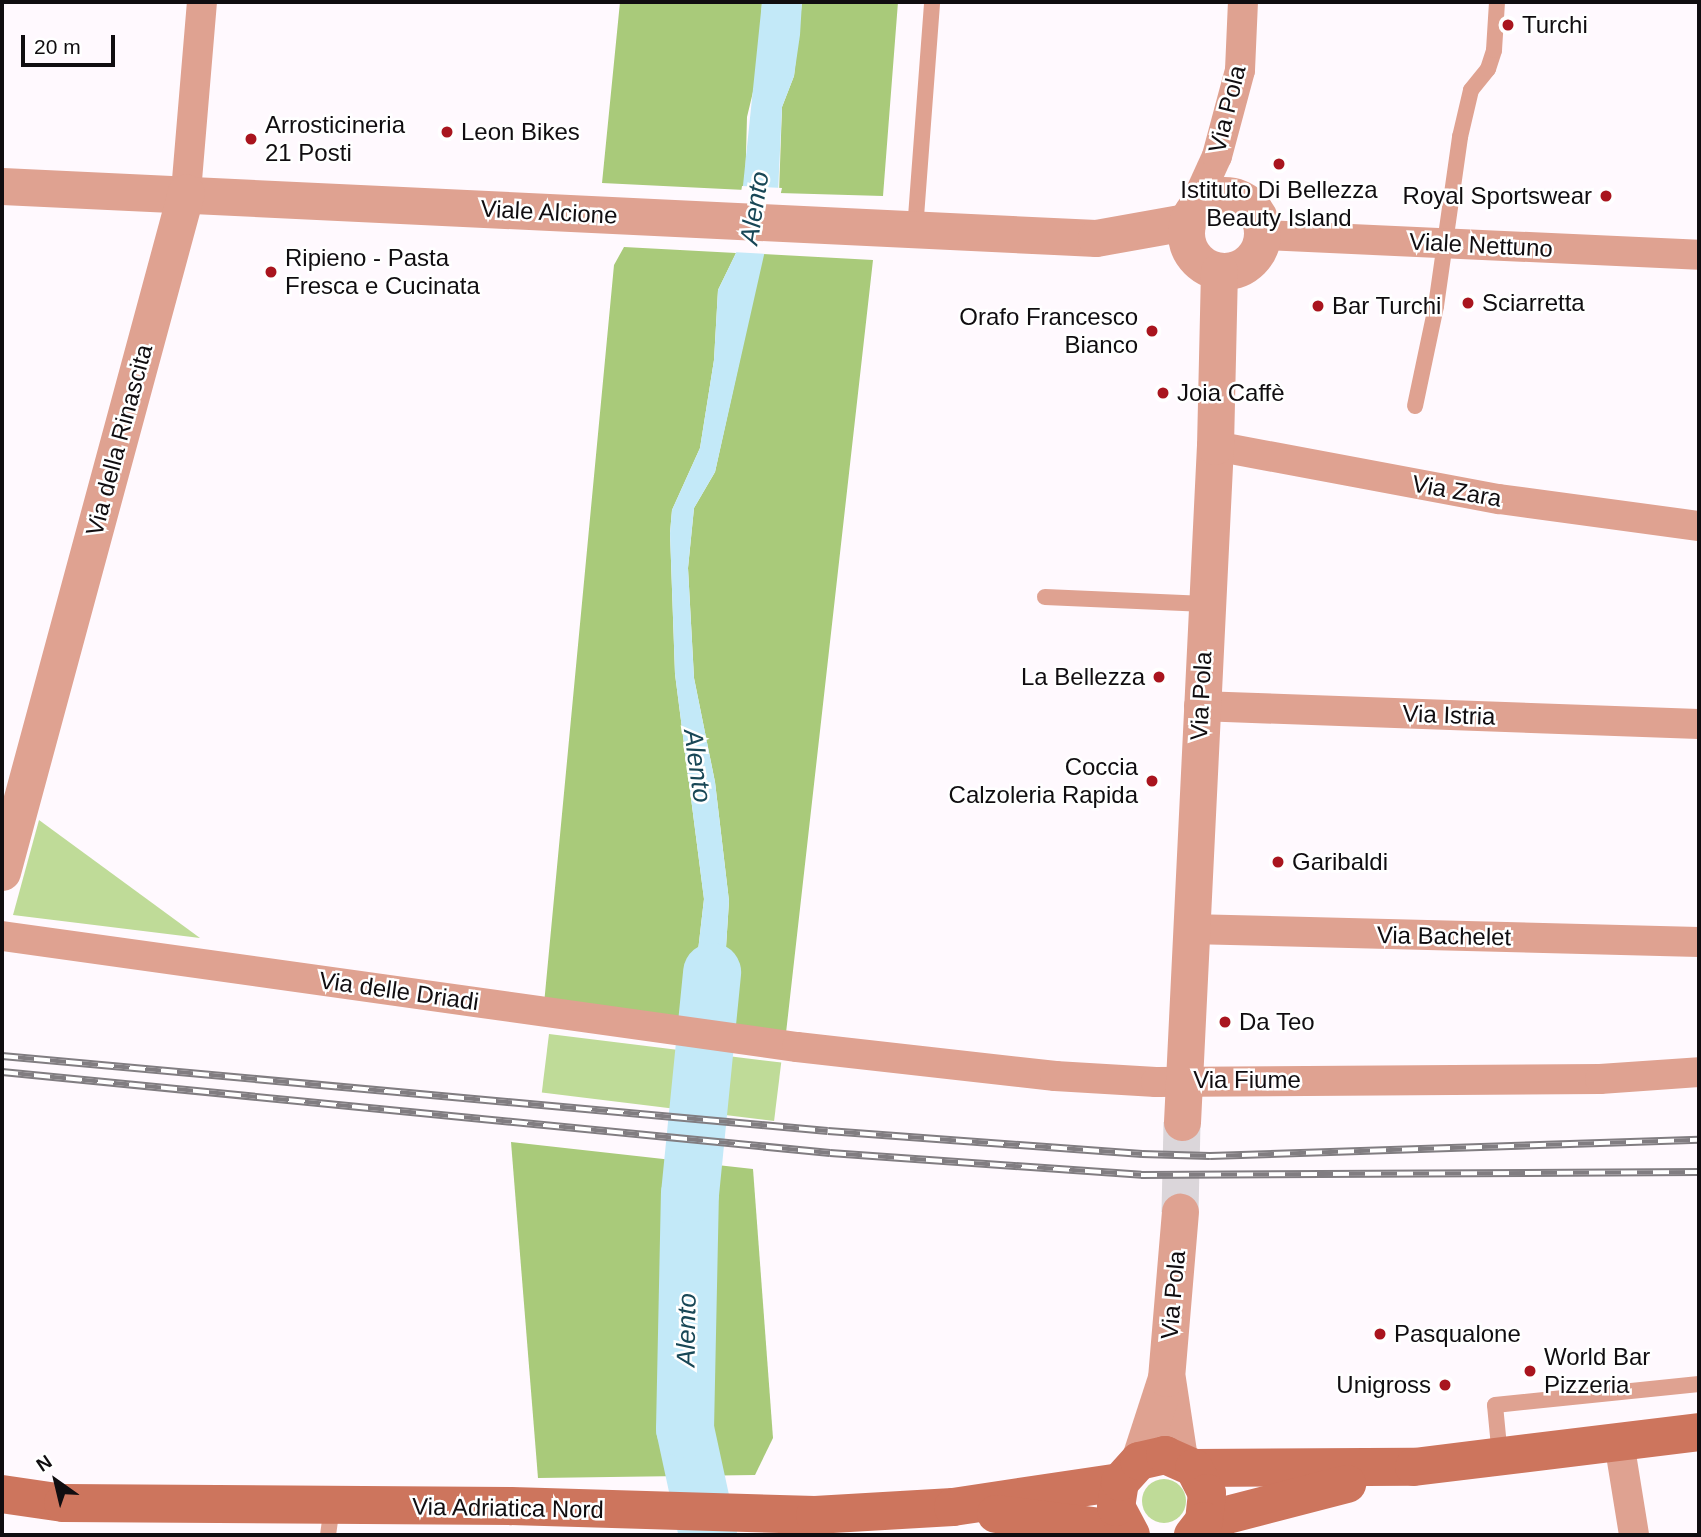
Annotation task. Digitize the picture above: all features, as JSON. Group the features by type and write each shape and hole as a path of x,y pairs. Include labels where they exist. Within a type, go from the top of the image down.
{"main road":[{"path":"1198,1528 1414,1467 1699,1432"},
{"name":"Via Adriatica Nord","path":"2,1494 63,1503 330,1521 511,1506 815,1515 953,1507 1129,1472 1152,1456 1186,1463 1414,1467"},
{"path":"1186,1463 1208,1493 1198,1528"},
{"path":"1128,1532 1116,1507 1129,1472"},
{"name":"Via Adriatica Nord","path":"2,1513 63,1503"},
{"name":"Via Adriatica Nord","path":"953,1507 1128,1532"}],"street":[{"name":"Via della Rinascita","path":"2,872 10,807 186,192 202,2"},
{"name":"Via Pola","path":"1189,216 1220,148 1240,70 1243,2"},
{"name":"Viale Alcione","path":"2,186 186,192 1096,238 1209,267"},
{"path":"1212,196 1236,196 1255,211 1262,235 1254,258 1244,266 1209,267 1186,244 1189,216 1212,196"},
{"name":"Viale Alcione","path":"1096,238 1189,216"},
{"name":"Viale Nettuno","path":"1262,235 1699,255"},
{"name":"Via Pola","path":"1182,1122 1199,706 1216,446 1209,267"},
{"name":"Via Zara","path":"1216,446 1499,499 1699,526"},
{"name":"Via Istria","path":"1199,706 1699,724"},
{"name":"Via Bachelet","path":"1189,929 1699,942"},
{"name":"Via delle Driadi","path":"2,936 797,1047"},
{"name":"Via Fiume","path":"797,1047 1055,1076 1183,1080 1600,1079 1699,1072"},
{"name":"Via Pola","path":"1129,1472 1166,1378 1180,1212"},
{"name":"Via Pola","path":"1166,1378 1186,1463"},
{"path":"1619,1442 1634,1535"}],"lane":[{"path":"910,230 932,2"},
{"path":"1415,406 1460,137 1471,90 1488,69 1494,50 1497,2"},
{"path":"1045,597 1206,604"},
{"path":"1500,1457 1494,1405 1699,1384"}],"green space":[{"path":"620,2 762,2 758,71 747,117 745,190 602,183"},
{"path":"802,2 898,2 883,196 779,193 782,107 794,76"},
{"path":"624,247 736,253 718,290 714,360 700,448 672,510 670,533 675,674 704,899 690,1020 544,1004 614,265"},
{"path":"763,254 873,260 786,1033 721,1025 729,901 715,782 694,678 688,568 694,508 715,472"},
{"path":"39,820 200,938 13,915"},
{"path":"549,1034 781,1063 774,1121 542,1093"},
{"path":"511,1142 753,1169 773,1438 755,1475 538,1478"},
{"path":"1164,1479 1179,1486 1186,1501 1179,1516 1164,1523 1149,1516 1142,1501 1149,1486"}],"water":[{"path":"762,2 802,2 800,35 794,76 782,107 778,193 715,472 694,508 688,568 694,678 715,782 729,901 721,1025 690,1020 704,899 675,674 670,533 672,510 700,448 714,360 718,290 736,253"},
{"path":"689,1051 716,1054 712,1110 675,1106"}],"pier":[{"path":"742,186 782,188 767,254 732,252"}],"waterway":[{"name":"Alento","path":"708,1535 685,1429 690,1194 712,972"}],"tunnel":[{"path":"1180,1212 1182,1122"}],"railway":[{"path":"2,1056 828,1131 1142,1154 1210,1156 1699,1140"},
{"path":"2,1072 830,1153 1141,1175 1699,1172"}],"place":[{"name":"Turchi","path":"1508,25"},
{"name":"Leon Bikes","path":"447,132"},
{"name":"Arrosticineria 21 Posti","path":"251,139"},
{"name":"Istituto Di Bellezza Beauty Island","path":"1279,164"},
{"name":"Royal Sportswear","path":"1606,196"},
{"name":"Ripieno - Pasta Fresca e Cucinata","path":"271,272"},
{"name":"Sciarretta","path":"1468,303"},
{"name":"Bar Turchi","path":"1318,306"},
{"name":"Orafo Francesco Bianco","path":"1152,331"},
{"name":"Joia Caffè","path":"1163,393"},
{"name":"La Bellezza","path":"1159,677"},
{"name":"Coccia Calzoleria Rapida","path":"1152,781"},
{"name":"Garibaldi","path":"1278,862"},
{"name":"Da Teo","path":"1225,1022"},
{"name":"Pasqualone","path":"1380,1334"},
{"name":"World Bar Pizzeria","path":"1530,1371"},
{"name":"Unigross","path":"1445,1385"}]}
